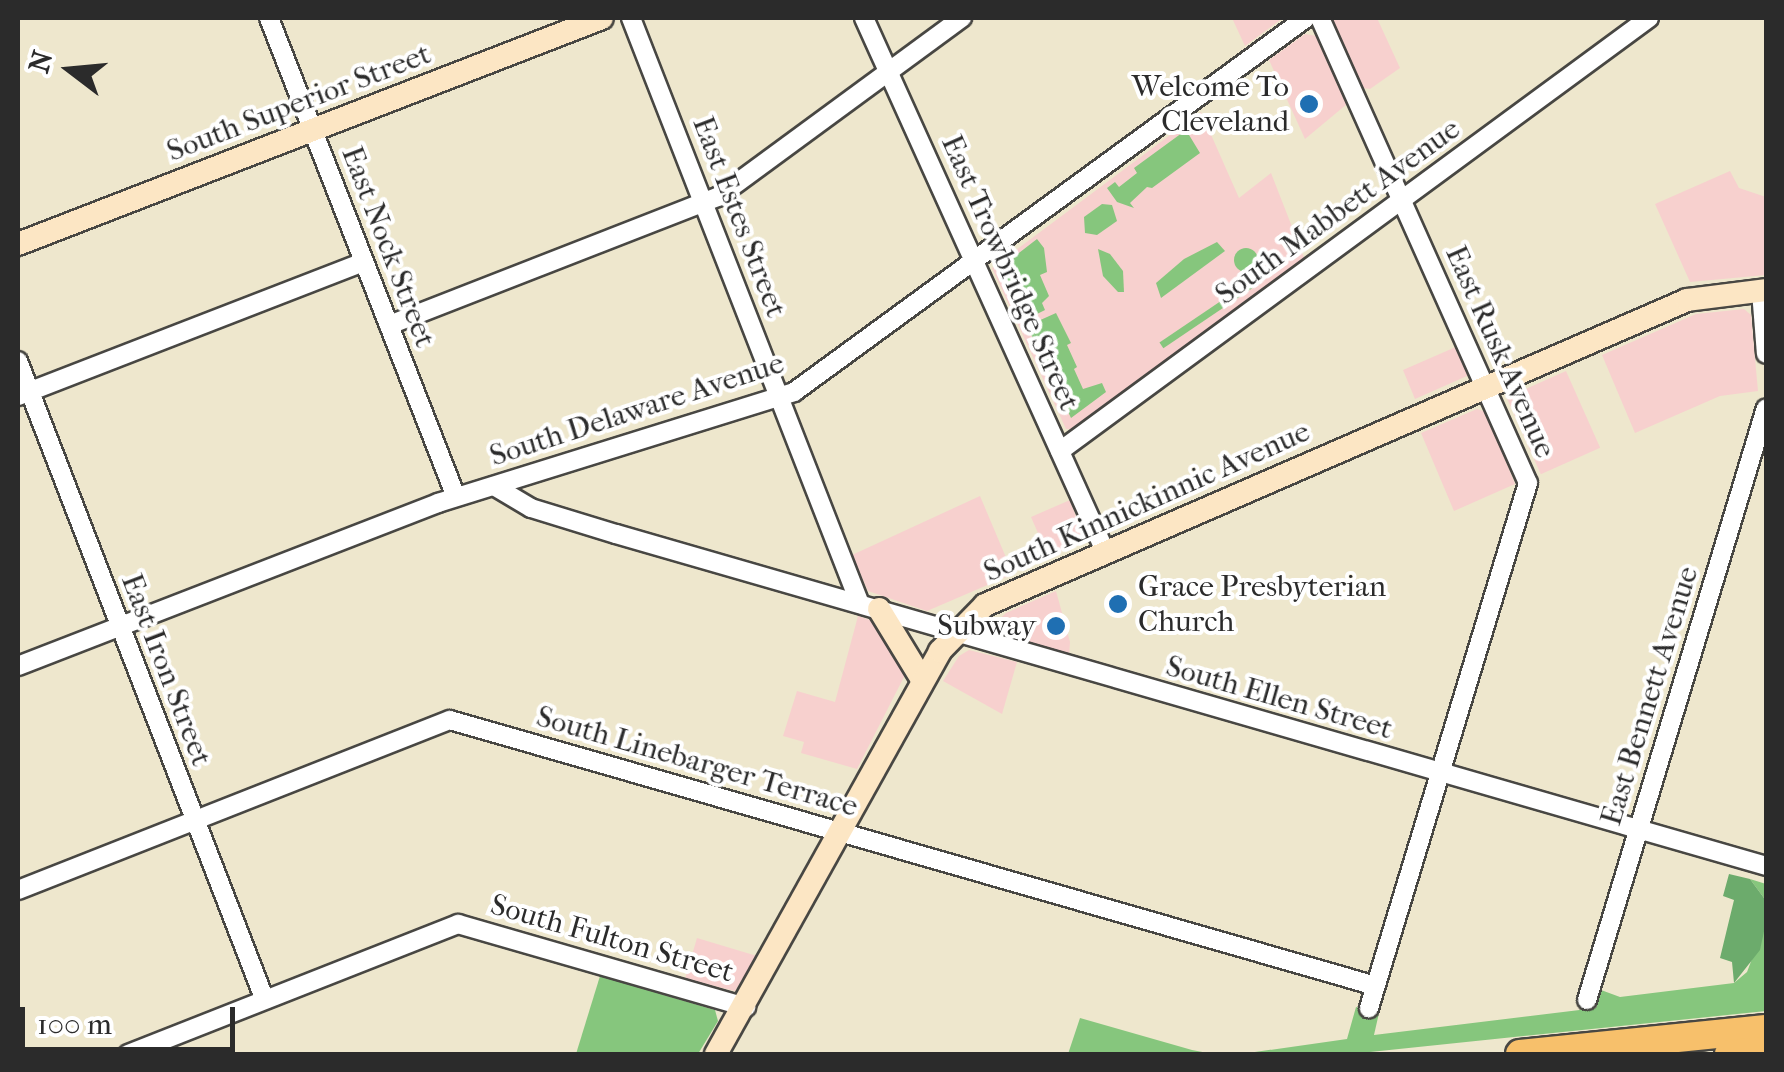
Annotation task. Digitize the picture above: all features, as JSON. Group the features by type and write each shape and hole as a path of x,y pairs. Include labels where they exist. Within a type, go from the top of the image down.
{"main road":[{"name":"South Superior Street","path":"18,244 602,18"},
{"name":"South Kinnickinnic Avenue","path":"716,1054 746,1007 924,681 955,633 986,605 1687,300 1764,290"},
{"path":"869,606 924,681"},
{"path":"1520,1054 1751,1036"}],"street":[{"name":"East Nock Street","path":"269,18 456,497"},
{"name":"East Estes Street","path":"632,18 780,397 869,606"},
{"name":"East Trowbridge Street","path":"864,18 1105,551"},
{"path":"388,324 704,203 962,18"},
{"name":"South Delaware Avenue","path":"18,666 456,497 794,392 1306,18"},
{"name":"East Rusk Avenue","path":"1320,18 1528,483 1369,1008"},
{"name":"South Mabbett Avenue","path":"1060,451 1649,18"},
{"path":"23,394 364,262"},
{"path":"1764,290 1766,354"},
{"name":"East Iron Street","path":"18,361 23,394 120,625 264,998"},
{"name":"East Bennett Avenue","path":"1587,1000 1766,408"},
{"name":"South Ellen Street","path":"494,486 532,508 1766,866"},
{"name":"South Linebarger Terrace","path":"18,890 450,720 1376,986"},
{"name":"South Fulton Street","path":"128,1054 458,924 746,1007"}],"shaded area":[{"path":"1232,18 1283,18 1245,46"},
{"path":"1332,18 1377,18 1400,68 1370,89 1363,88"},
{"path":"1305,34 1317,36 1347,104 1305,139 1269,60"},
{"path":"1201,112 1239,198 1271,173 1305,260 1074,429 1066,429 992,268"},
{"path":"1730,171 1739,188 1766,197 1766,275 1690,282 1655,204"},
{"path":"1744,309 1751,315 1758,391 1720,396 1635,433 1602,355 1696,314"},
{"path":"1458,346 1467,376 1415,399 1403,370"},
{"path":"1566,371 1600,448 1541,474 1507,397"},
{"path":"1477,409 1486,412 1515,484 1454,511 1421,433"},
{"path":"980,496 1013,574 927,611 868,591 852,555"},
{"path":"1070,500 1084,539 1049,558 1031,517"},
{"path":"1056,591 1070,642 1069,656 997,634 994,624 1006,613"},
{"path":"858,616 876,622 907,671 857,769 801,753 804,742 783,736 797,691 835,702"},
{"path":"969,650 1017,662 1002,714 943,681 959,656"},
{"path":"697,938 757,956 735,991 685,979"}],"green space":[{"path":"1186,130 1200,153 1152,188 1147,187 1130,203 1134,208 1117,202 1107,188 1115,182 1119,187 1137,173 1134,168"},
{"path":"1102,204 1112,205 1117,221 1097,235 1085,233 1084,217"},
{"path":"1037,239 1044,248 1047,272 1040,275 1049,296 1042,303 1045,310 1025,320 1001,267"},
{"path":"1217,242 1225,251 1161,298 1156,283 1184,259"},
{"path":"1246,248 1258,260 1246,272 1234,260"},
{"path":"1098,249 1110,254 1123,271 1124,292 1118,292 1103,276"},
{"path":"1249,282 1253,288 1163,348 1159,342"},
{"path":"1056,313 1071,343 1067,345 1083,389 1102,383 1106,392 1071,418 1027,326"},
{"path":"1729,874 1750,879 1764,898 1766,922 1760,950 1734,983 1732,962 1720,958 1734,900 1723,896"},
{"path":"1750,879 1766,884 1766,922 1764,898"},
{"path":"1766,922 1766,1011 1351,1054 1241,1054 1347,1039 1356,1007 1379,1013 1374,1035 1596,1008 1601,990 1620,997 1734,983 1747,972"},
{"path":"600,976 715,1010 718,1021 698,1054 576,1054"},
{"path":"1080,1018 1192,1050 1213,1054 1068,1054"}],"place":[{"name":"Welcome To Cleveland","path":"1309,104"},
{"name":"Grace Presbyterian Church","path":"1118,604"},
{"name":"Subway","path":"1056,626"}]}
